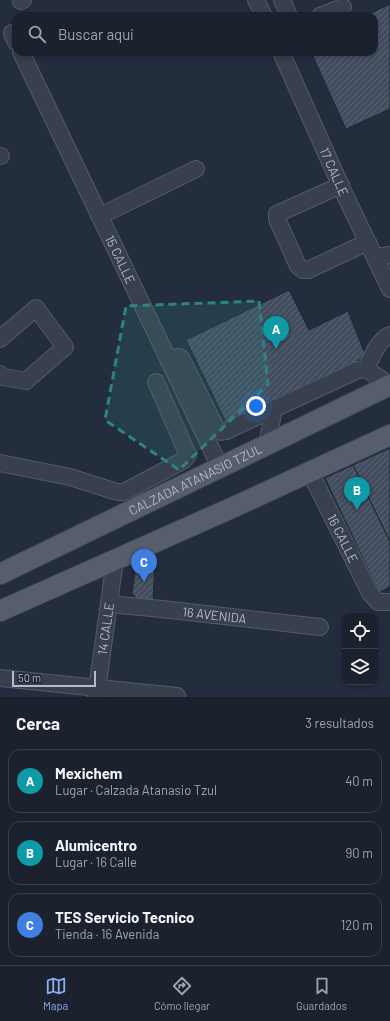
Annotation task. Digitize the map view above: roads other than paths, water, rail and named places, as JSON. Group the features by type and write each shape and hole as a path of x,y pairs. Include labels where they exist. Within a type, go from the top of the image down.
{"main road":[{"name":"CALZADA ATANASIO TZUL","path":"0,574 390,385"},
{"path":"0,611 390,435"}],"street":[{"path":"282,0 287,12"},
{"path":"330,12 343,7"},
{"name":"15 CALLE","path":"23,56 169,361 217,469"},
{"name":"17 CALLE","path":"283,56 368,242 382,256 388,276"},
{"path":"100,216 196,169"},
{"path":"341,185 277,214 277,219 298,266 302,270 308,270 368,242"},
{"path":"0,340 36,308 65,347 26,381 3,377 0,374"},
{"path":"366,369 379,344 383,339 390,335"},
{"path":"169,361 178,357 181,358 216,428 221,432 278,408 358,370 366,369 390,385"},
{"path":"156,382 188,455"},
{"path":"274,441 278,408"},
{"path":"0,463 70,477 117,492 123,492 184,460 188,455 202,454 206,456 217,469"},
{"name":"16 CALLE","path":"310,472 370,593 384,602"},
{"name":"14 CALLE","path":"97,692 115,560"},
{"name":"16 AVENIDA","path":"109,604 320,627"},
{"path":"0,678 97,692 177,696"}],"place":[{"name":"Mexichem","path":"276,349"},
{"name":"Alumicentro","path":"357,510"},
{"name":"TES Servicio Tecnico","path":"144,582"}]}
